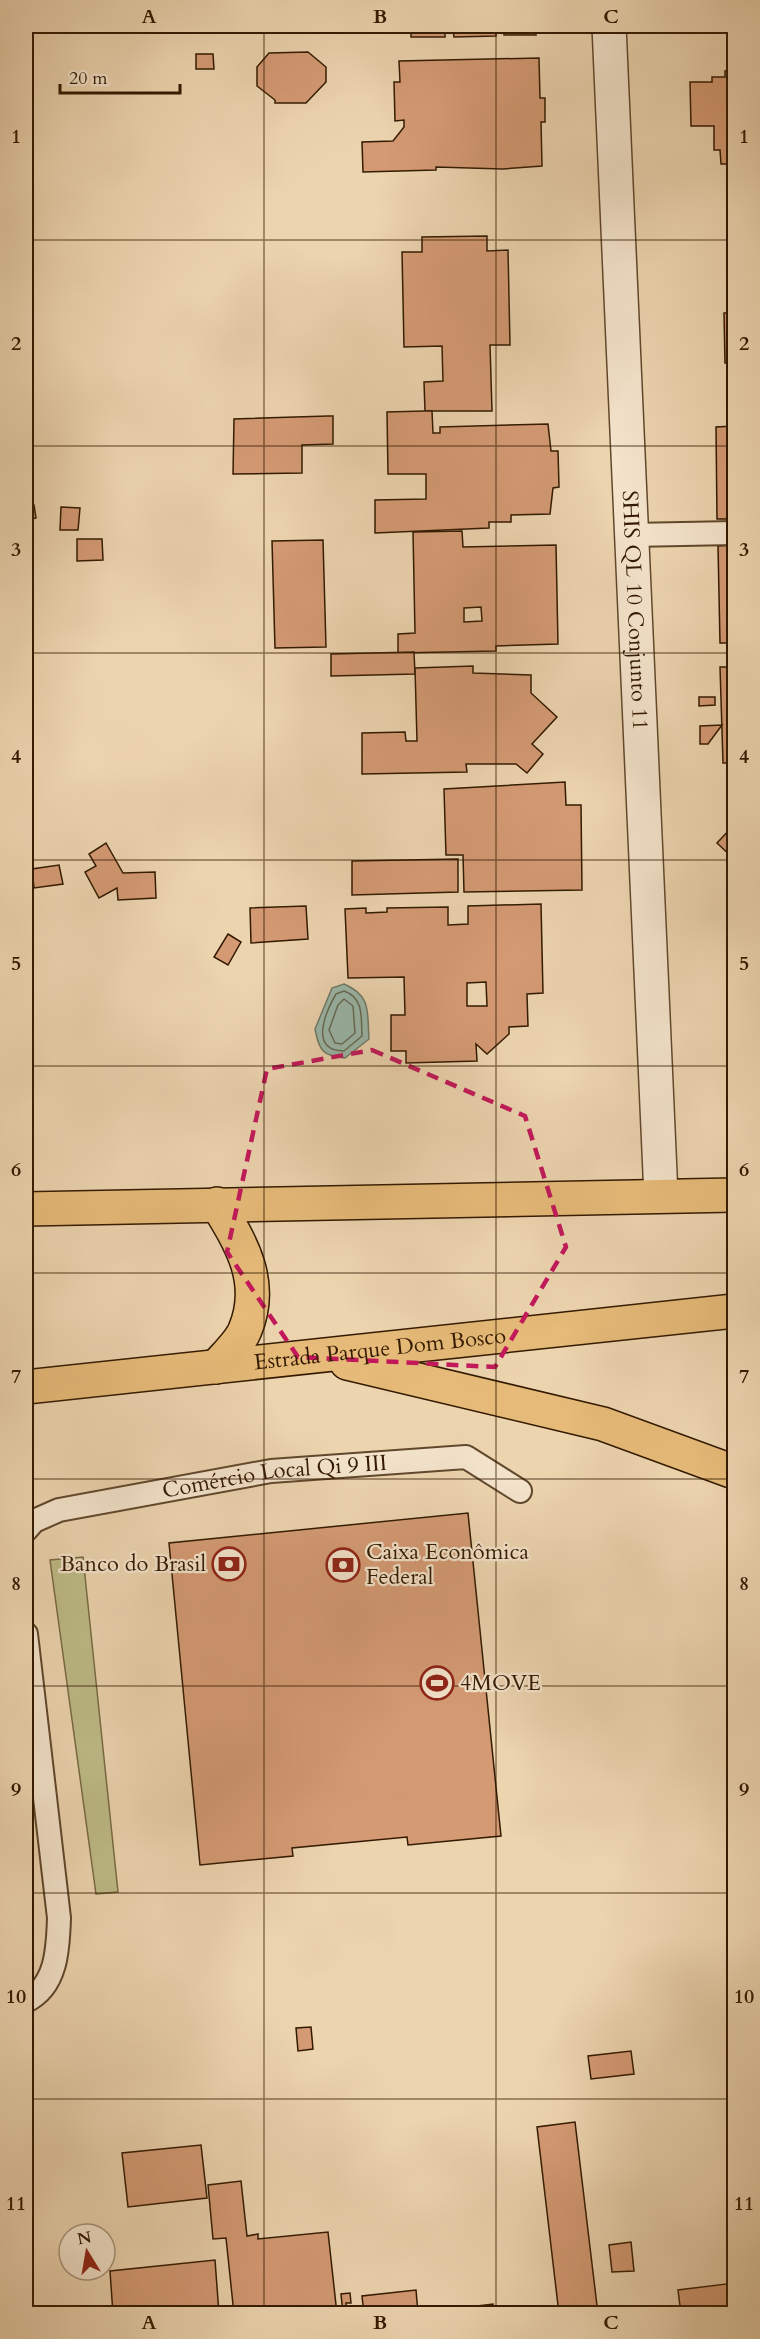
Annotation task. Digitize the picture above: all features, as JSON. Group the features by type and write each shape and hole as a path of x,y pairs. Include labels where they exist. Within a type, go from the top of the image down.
{"main road":[{"path":"26,1209 735,1195"},
{"path":"216,1367 245,1332 253,1302 251,1271 242,1245 217,1204"},
{"name":"Estrada Parque Dom Bosco","path":"26,1387 735,1311"},
{"path":"322,1357 603,1424 735,1472"}],"street":[{"name":"SHIS QL 10 Conjunto 11","path":"609,26 661,1196"}],"lane":[{"path":"632,535 735,533"},
{"name":"Comércio Local Qi 9 III","path":"26,1530 34,1521 59,1510 259,1473 294,1470 466,1457 520,1491"},
{"path":"26,1634 59,1918 58,1944 48,1981 33,1998 26,2001"}],"highlighted area":[{"path":"372,1050 525,1116 566,1247 495,1367 298,1357 227,1252 267,1069"}],"shaded area":[{"path":"83,1557 118,1892 96,1894 50,1560"}],"water":[{"path":"344,984 364,1000 368,1013 369,1039 345,1058 332,1056 323,1051 318,1043 315,1029 332,988"}],"building":[{"path":"411,26 536,26 536,35 504,35 504,29 496,29 496,36 454,37 453,31 445,31 445,37 411,37"},
{"path":"308,52 326,67 326,82 306,103 275,103 275,100 257,86 257,67 269,53"},
{"path":"196,54 213,54 214,69 196,69"},
{"path":"539,58 540,98 545,98 545,122 541,122 542,166 503,169 436,167 436,170 363,172 362,142 393,141 404,127 404,120 395,121 394,82 400,82 399,61"},
{"path":"734,70 734,164 721,164 720,150 714,150 714,126 691,126 690,82 712,82 712,77 725,77 725,71"},
{"path":"487,236 487,251 508,250 510,345 490,345 492,411 425,411 424,382 443,381 442,346 404,347 402,252 422,252 422,237"},
{"path":"724,313 734,313 734,363 725,363"},
{"path":"432,411 433,433 440,433 440,427 548,424 551,451 558,451 559,487 553,488 550,514 511,515 511,522 489,522 489,528 375,533 375,500 426,499 426,474 388,474 387,412"},
{"path":"333,416 333,444 302,445 302,473 233,474 234,419"},
{"path":"734,426 734,519 717,519 716,427"},
{"path":"34,505 36,518 26,520 26,506"},
{"path":"61,507 80,508 78,530 60,530"},
{"path":"462,531 463,547 556,545 558,644 496,646 496,651 398,653 398,634 415,633 413,532","holes":["481,607 482,621 464,622 464,608"]},
{"path":"77,539 102,539 103,560 77,561"},
{"path":"323,540 326,647 275,648 272,541"},
{"path":"734,545 734,643 720,643 718,546"},
{"path":"414,652 415,674 331,676 331,654"},
{"path":"473,666 473,673 531,675 531,693 557,717 532,744 543,754 527,773 516,764 466,764 467,772 362,774 362,733 405,732 406,741 417,741 415,668"},
{"path":"720,667 734,667 734,763 723,763"},
{"path":"699,697 715,697 715,705 699,706"},
{"path":"722,725 708,744 700,744 700,726"},
{"path":"565,782 566,805 581,805 582,890 464,892 463,855 446,855 444,789"},
{"path":"734,825 734,859 717,843"},
{"path":"106,843 123,873 155,872 156,898 118,900 117,888 99,898 85,872 96,866 89,854"},
{"path":"458,859 458,892 352,895 352,861"},
{"path":"59,865 63,884 34,888 32,869"},
{"path":"541,904 543,993 527,994 528,1026 509,1027 509,1034 487,1054 476,1044 477,1061 406,1063 406,1051 391,1051 391,1015 405,1015 404,977 348,978 345,909 366,908 366,913 387,912 387,908 448,907 448,925 468,924 468,906","holes":["486,982 487,1006 467,1006 467,983"]},
{"path":"306,906 308,939 251,943 250,908"},
{"path":"228,934 241,942 228,965 214,957"},
{"path":"468,1513 501,1836 408,1845 407,1837 292,1848 293,1856 200,1865 169,1543"},
{"path":"311,2027 313,2049 298,2051 296,2028"},
{"path":"631,2051 634,2074 591,2079 588,2056"},
{"path":"575,2122 598,2314 559,2314 537,2127"},
{"path":"201,2145 207,2198 128,2207 122,2153"},
{"path":"241,2181 247,2236 258,2234 258,2239 328,2232 337,2314 234,2314 226,2238 213,2239 208,2185"},
{"path":"631,2242 634,2271 612,2272 609,2245"},
{"path":"215,2260 219,2314 113,2314 111,2282 117,2282 117,2270"},
{"path":"734,2283 734,2314 681,2314 678,2290"},
{"path":"416,2290 418,2313 493,2304 494,2314 364,2314 362,2296"},
{"path":"350,2293 351,2303 346,2303 347,2314 343,2314 341,2294"}],"place":[{"name":"Banco do Brasil","path":"229,1564"},
{"name":"Caixa Econômica Federal","path":"343,1565"},
{"name":"4MOVE","path":"437,1683"}]}
